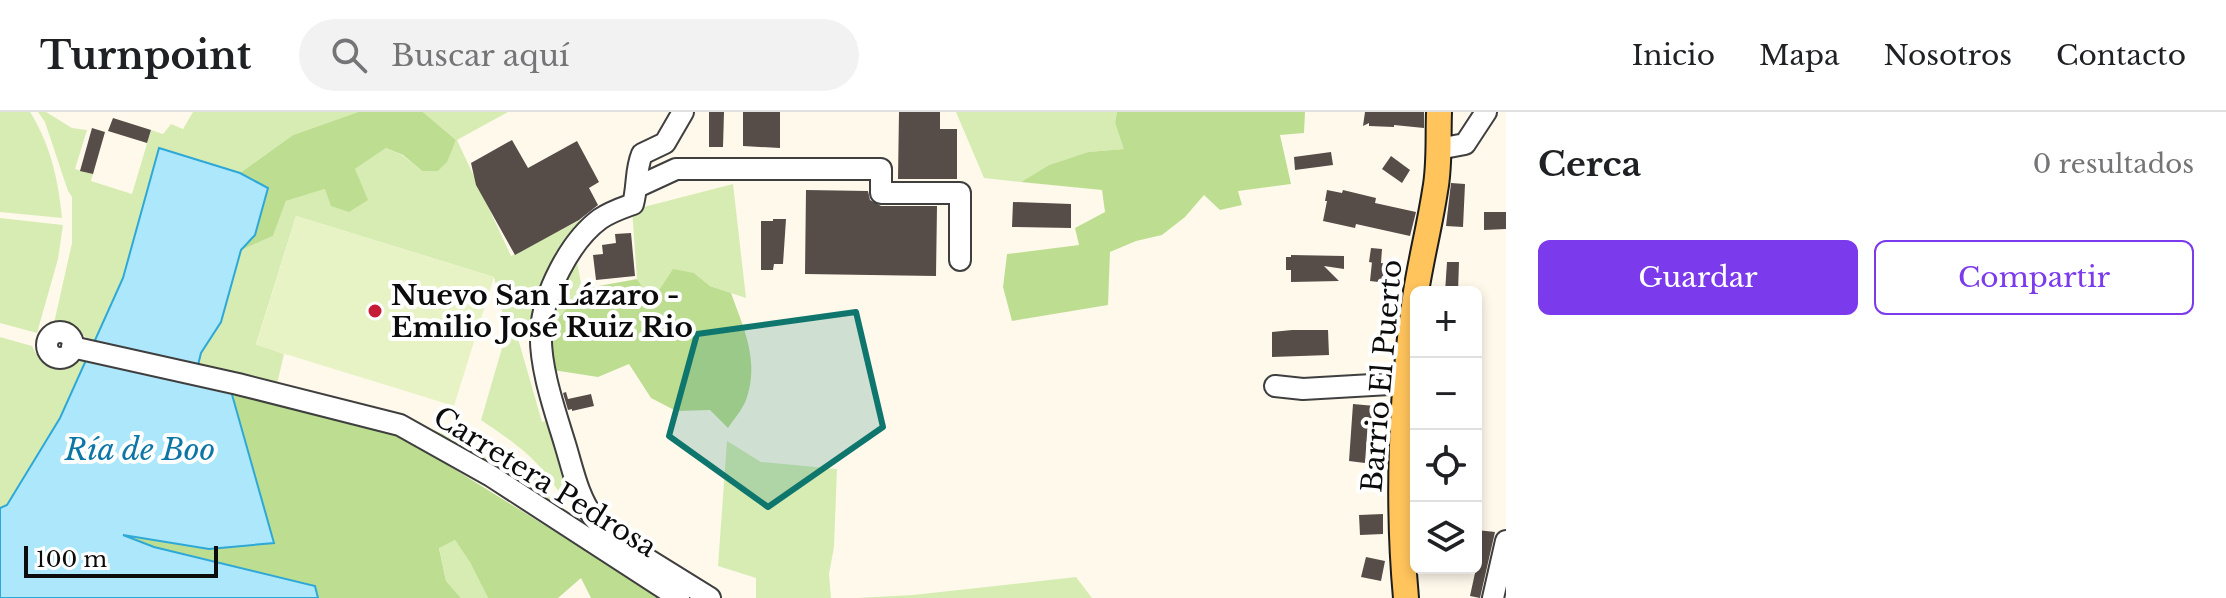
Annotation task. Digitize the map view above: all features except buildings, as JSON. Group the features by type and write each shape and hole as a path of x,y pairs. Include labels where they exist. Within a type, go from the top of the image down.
{"main road":[{"name":"Barrio El Puerto","path":"1406,598 1401,544 1400,467 1414,302 1436,188 1439,112"}],"street":[{"path":"683,112 665,143 642,154 637,168 637,187 676,169 881,169 881,193 960,193 960,260"},
{"path":"1438,144 1449,147 1465,144 1486,112"},
{"name":"Carretera Pedrosa","path":"637,187 633,204 600,219 578,239 557,275 544,310 541,332 543,359 582,500 595,520 613,537 710,598"},
{"name":"Carretera Pedrosa","path":"72,347 238,384 400,425 491,476 679,598"},
{"path":"1275,386 1303,389 1407,383"},
{"path":"1493,598 1506,541"}],"highlighted area":[{"path":"856,312 883,427 768,507 669,436 697,334"}],"green space":[{"path":"0,112 30,112 52,163 62,218 0,212"},
{"path":"38,112 46,112 72,128 87,130 75,169 93,174 91,181 132,194 151,130 163,134 171,124 183,129 193,112 358,112 293,135 240,173 159,148 123,278 93,344 71,325 54,323 72,243 72,197 45,122"},
{"path":"358,112 423,112 456,140 447,162 438,171 422,171 403,155 386,148 355,169 368,200 349,212 331,206 325,189 286,201 273,236 241,250 255,235 268,188 240,173 293,135"},
{"path":"423,112 508,112 457,140 511,256 603,208 538,329 517,335 542,422 555,418 577,497 564,500 528,455 481,420 507,331 494,277 296,216 256,344 284,354 277,384 197,367 201,353 221,322 241,250 273,236 286,201 325,189 386,148 402,155 422,171 438,171 446,162 456,140"},
{"path":"956,112 1117,112 1115,123 1125,149 1088,152 1049,165 1021,182 984,178"},
{"path":"1117,112 1305,112 1304,133 1280,135 1291,184 1238,191 1242,205 1220,210 1204,195 1185,217 1162,235 1110,252 1108,305 1012,321 1003,287 1007,254 1079,245 1075,228 1105,212 1102,190 1021,182 1049,165 1088,152 1124,149 1115,123"},
{"path":"733,184 746,298 710,286 694,273 652,302 637,279 632,210"},
{"name":"Nuevo San Lázaro - Emilio José Ruiz Rio","path":"296,216 494,277 454,406 256,345"},
{"path":"0,218 63,225 58,259 37,333 0,323"},
{"path":"575,250 582,289 561,315 549,322"},
{"path":"673,269 694,273 710,286 731,293 741,320 751,359 750,386 744,404 728,428 710,410 676,411 651,398 629,364 598,377 553,370 546,349 549,322 561,315 582,289 637,279 652,301"},
{"path":"0,337 32,346 49,367 70,366 88,357 60,418 7,505 0,508"},
{"path":"231,391 401,436 662,598 591,598 581,578 558,598 488,598 455,540 439,548 446,581 461,598 318,598 315,586 154,547 117,533 209,549 273,542"},
{"path":"422,426 480,447 487,440 497,445 528,469 557,510 462,448"},
{"path":"727,441 761,462 837,469 834,547 829,574 831,598 756,598 756,578 718,566"},
{"path":"455,540 470,561 488,598 461,598 446,581 439,547"},
{"path":"1076,577 1092,598 856,598 913,595"}],"water":[{"name":"Ría de Boo","path":"159,148 240,173 268,188 255,235 241,250 221,322 201,353 194,381 231,391 274,543 209,549 123,535 154,547 315,586 318,598 0,598 0,508 7,505 60,418 123,278"}],"place":[{"name":"Nuevo San Lázaro - Emilio José Ruiz Rio","path":"375,311"}]}
